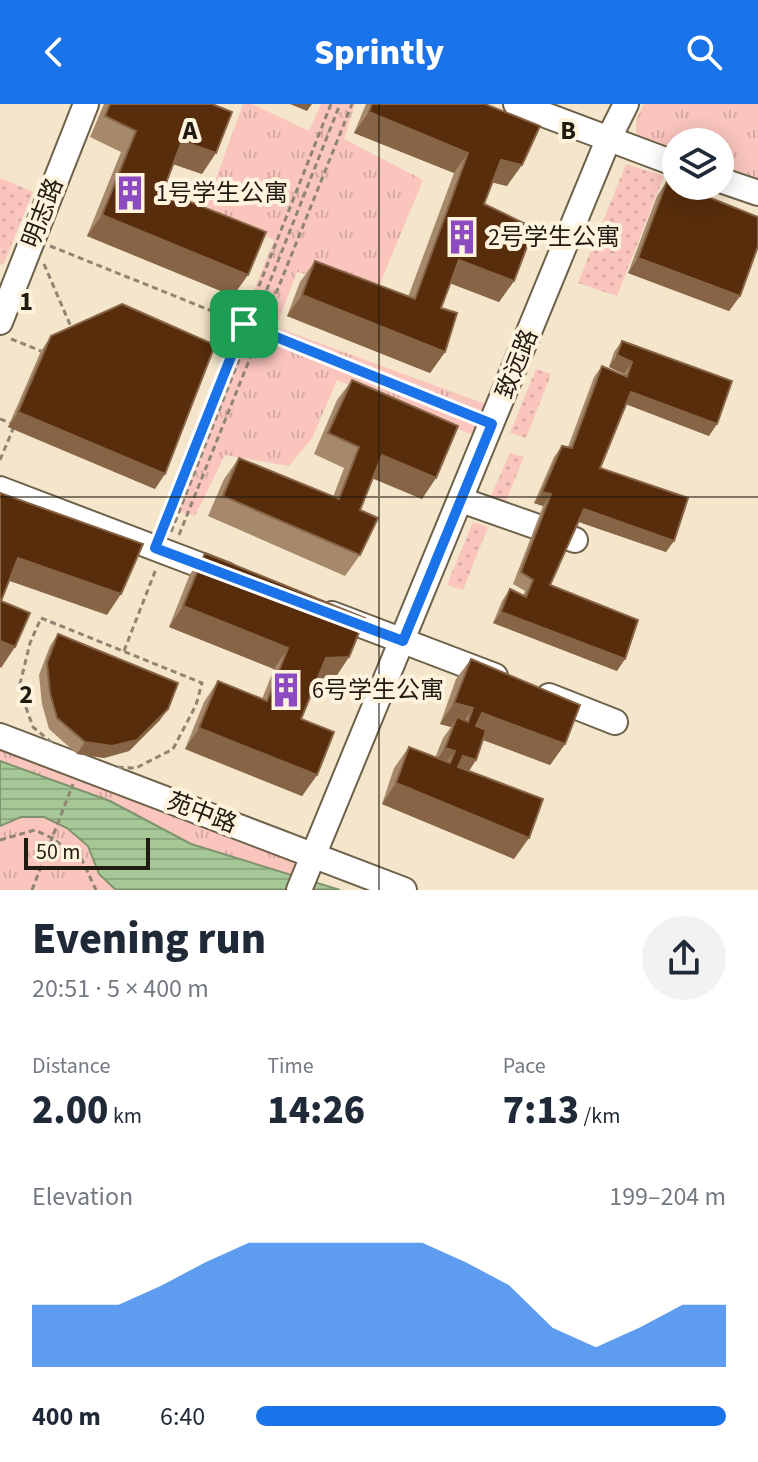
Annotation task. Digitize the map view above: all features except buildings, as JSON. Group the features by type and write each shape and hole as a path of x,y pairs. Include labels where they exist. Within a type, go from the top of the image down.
{"lane":[{"name":"明志路","path":"0,322 86,104"},
{"path":"516,104 662,159"},
{"name":"致远路","path":"299,890 492,424 556,296 608,140 626,104"},
{"path":"734,185 758,193"},
{"path":"0,489 242,581"},
{"path":"461,500 575,540"},
{"path":"313,607 615,722"},
{"name":"苑中路","path":"0,736 404,890"}],"path":[{"path":"163,551 244,324 331,104"},
{"path":"124,651 340,104"},
{"path":"163,551 261,331 352,104"},
{"path":"33,239 492,424"},
{"path":"33,239 74,335"},
{"path":"0,335 41,351"},
{"path":"0,419 10,423"},
{"path":"0,460 13,429"},
{"path":"41,618 202,683 196,705 173,749 136,768 80,766 33,727 19,688 30,643 41,618"},
{"path":"32,890 80,766"},
{"path":"0,840 35,830 52,838 82,860 96,890"}],"green space":[{"path":"243,104 252,104 309,131 321,104 355,104 344,139 423,180 377,291 297,272 276,327 485,404 473,435 337,380 312,438 289,466 225,455 195,516 167,508 274,240 206,206"},
{"path":"644,104 758,104 758,179 734,171 734,128 662,128 662,146 636,133 636,120"},
{"path":"626,164 662,175 617,296 578,283"},
{"path":"0,178 33,192 3,265 0,264"},
{"path":"536,369 551,374 526,438 510,433"},
{"path":"510,453 524,457 502,510 486,507"},
{"path":"473,522 488,527 463,590 447,585"},
{"path":"0,746 296,860 285,890 0,890"}],"shaded area":[{"path":"0,761 110,801 191,844 340,890 116,890 99,874 88,846 67,828 44,817 21,817 0,826"}],"place":[{"name":"1号学生公寓","path":"130,193"},
{"name":"2号学生公寓","path":"462,237"},
{"name":"6号学生公寓","path":"286,690"}],"route":[{"path":"244,324 492,424 403,641 155,548 244,324"}]}
